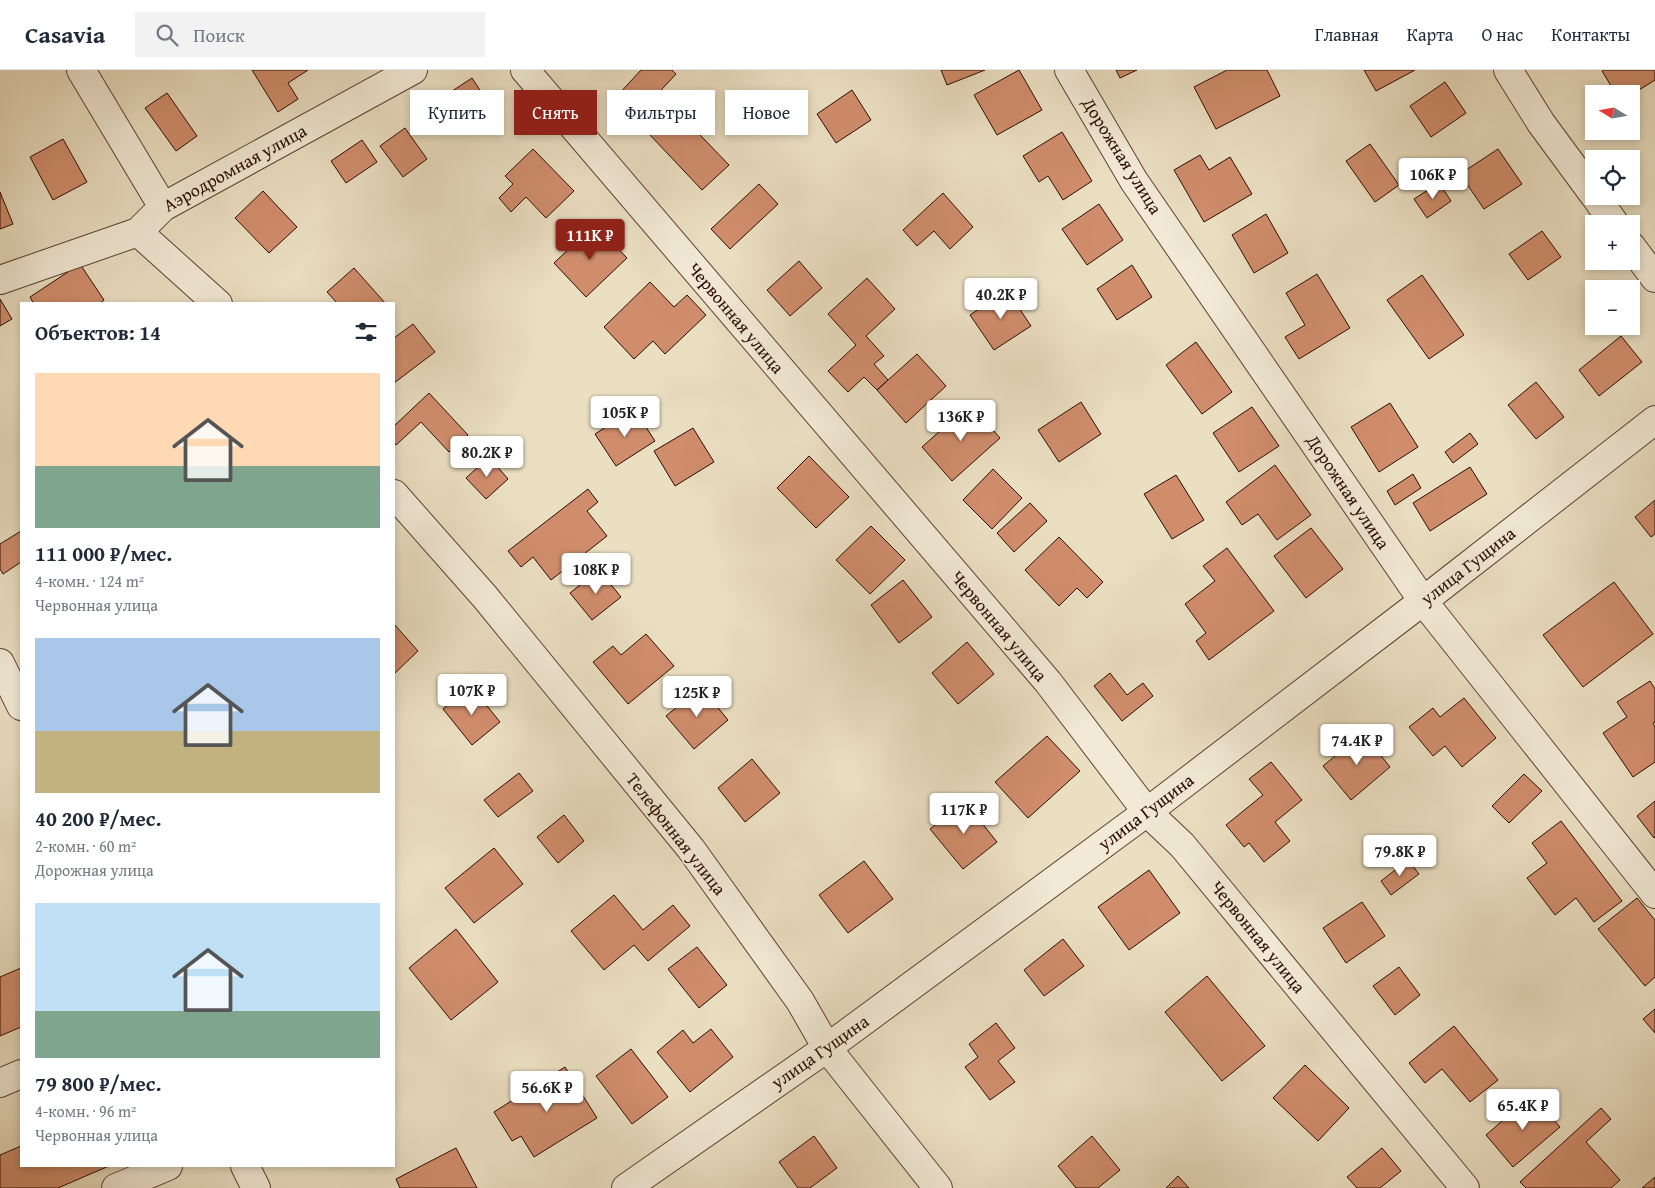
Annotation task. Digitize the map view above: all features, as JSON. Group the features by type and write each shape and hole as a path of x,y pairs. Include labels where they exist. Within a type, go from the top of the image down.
{"street":[{"path":"81,70 163,206"},
{"name":"Аэродромная улица","path":"0,280 138,232 163,206 413,70"},
{"name":"Червонная улица","path":"525,70 1048,682 1147,812 1182,844 1465,1188"},
{"name":"Дорожная улица","path":"1069,70 1134,181 1423,602 1655,894"},
{"path":"1508,70 1541,123 1585,184"},
{"path":"138,232 216,302"},
{"path":"1640,258 1655,278"},
{"name":"улица Гущина","path":"626,1188 827,1048 1147,812 1423,602 1655,420"},
{"name":"Телефонная улица","path":"395,495 485,597 691,849 800,1001 827,1048 923,1183"},
{"path":"0,663 20,704"},
{"path":"0,1083 20,1074"},
{"path":"116,1188 166,1167"},
{"path":"246,1167 256,1188"}],"building":[{"path":"252,70 308,70 288,83 298,99 278,112"},
{"path":"641,70 672,70 676,74 661,90 623,90"},
{"path":"941,70 985,70 947,85"},
{"path":"1019,70 1042,110 997,135 974,95"},
{"path":"1116,70 1137,70 1120,78"},
{"path":"1227,70 1267,70 1280,96 1216,129 1194,87"},
{"path":"1364,70 1415,70 1376,91"},
{"path":"1655,70 1655,80 1640,89 1640,85 1611,85 1602,71"},
{"path":"472,78 480,90 454,90"},
{"path":"1445,82 1466,113 1431,137 1410,106"},
{"path":"852,90 871,120 836,143 817,114"},
{"path":"167,93 197,136 176,151 145,108"},
{"path":"405,128 427,159 403,177 380,146"},
{"path":"1062,132 1092,181 1063,200 1048,176 1039,182 1023,156"},
{"path":"650,135 700,135 729,165 702,190"},
{"path":"63,139 87,182 53,200 30,157"},
{"path":"362,140 377,162 346,183 331,161"},
{"path":"1370,144 1399,185 1375,202 1346,161"},
{"path":"533,149 574,191 546,218 526,197 511,212 499,198 513,184 505,176"},
{"path":"1498,149 1522,184 1484,209 1460,174"},
{"path":"1200,155 1209,170 1230,157 1252,194 1204,222 1174,170"},
{"path":"1439,183 1451,201 1427,218 1414,199"},
{"path":"759,184 778,204 730,249 711,229"},
{"path":"263,191 297,227 269,253 235,218"},
{"path":"0,192 13,224 0,229"},
{"path":"943,193 973,227 950,249 934,231 917,246 903,230"},
{"path":"1099,204 1123,240 1087,265 1062,229"},
{"path":"1266,214 1288,253 1254,273 1232,235"},
{"path":"595,224 627,258 586,297 554,263"},
{"path":"1542,231 1561,257 1528,280 1509,254"},
{"path":"799,261 822,288 790,316 767,290"},
{"path":"80,264 104,300 102,302 33,302 30,297"},
{"path":"1132,265 1152,297 1117,320 1097,289"},
{"path":"354,268 384,302 336,302 327,292"},
{"path":"1317,274 1350,328 1299,359 1285,337 1305,325 1286,293"},
{"path":"1422,275 1464,335 1429,359 1387,300"},
{"path":"867,278 895,309 866,336 884,356 874,364 888,380 877,390 864,377 848,392 828,371 856,345 828,314"},
{"path":"650,282 674,307 687,295 706,315 665,354 653,341 634,359 604,327"},
{"path":"1007,290 1031,326 994,350 970,315"},
{"path":"0,299 12,319 0,326"},
{"path":"413,324 435,352 395,382 395,337"},
{"path":"1621,336 1642,362 1599,396 1579,370"},
{"path":"1196,342 1232,392 1202,414 1166,365"},
{"path":"917,354 946,386 906,423 877,390"},
{"path":"1536,382 1564,417 1536,439 1508,405"},
{"path":"429,393 468,435 449,452 421,422 396,445 395,425"},
{"path":"1081,402 1101,434 1059,462 1038,430"},
{"path":"1390,403 1418,447 1379,472 1351,427"},
{"path":"970,404 1000,438 952,481 922,447"},
{"path":"1252,407 1279,446 1239,472 1213,433"},
{"path":"634,409 655,441 616,466 595,434"},
{"path":"693,428 714,462 675,486 654,451"},
{"path":"1470,433 1478,444 1453,463 1445,452"},
{"path":"809,456 849,497 816,528 777,488"},
{"path":"489,457 508,479 486,499 466,478"},
{"path":"1275,465 1311,515 1277,540 1258,514 1242,525 1226,502"},
{"path":"1470,467 1487,494 1430,531 1413,503"},
{"path":"993,469 1022,498 992,529 963,500"},
{"path":"1413,474 1421,488 1395,505 1387,491"},
{"path":"1176,475 1204,520 1172,539 1144,494"},
{"path":"588,489 598,502 587,511 607,536 551,580 533,557 521,567 508,551"},
{"path":"1655,500 1655,534 1651,537 1635,517"},
{"path":"1030,503 1047,521 1014,552 997,533"},
{"path":"871,526 905,560 870,594 836,560"},
{"path":"1311,528 1343,569 1306,598 1274,556"},
{"path":"20,532 20,563 3,574 0,569 0,544"},
{"path":"1059,537 1103,582 1087,598 1077,588 1059,606 1025,570"},
{"path":"1227,548 1274,611 1209,660 1196,641 1206,633 1185,604 1215,581 1203,566"},
{"path":"599,570 621,597 592,620 570,593"},
{"path":"903,580 932,617 899,643 871,605"},
{"path":"1614,582 1653,634 1583,687 1543,635"},
{"path":"395,625 418,651 395,673"},
{"path":"646,634 674,666 628,704 593,662 613,646 621,655"},
{"path":"967,642 994,674 958,704 932,673"},
{"path":"1110,673 1127,695 1143,683 1153,696 1122,721 1094,686"},
{"path":"1650,681 1655,689 1655,722 1653,723 1655,727 1655,762 1633,777 1603,733 1627,717 1617,702"},
{"path":"471,686 500,722 472,745 443,709"},
{"path":"701,687 728,720 694,749 666,716"},
{"path":"1464,698 1496,738 1462,767 1445,746 1433,756 1409,727 1433,708 1440,717"},
{"path":"1363,733 1390,767 1351,800 1323,766"},
{"path":"1047,736 1080,771 1028,818 995,782"},
{"path":"752,759 780,793 745,822 718,788"},
{"path":"1271,762 1302,800 1275,822 1290,841 1264,862 1249,843 1244,847 1226,825 1263,795 1249,779"},
{"path":"519,773 533,791 498,817 484,800"},
{"path":"1524,774 1542,791 1509,823 1492,806"},
{"path":"1655,801 1655,837 1654,838 1637,816"},
{"path":"965,802 997,842 963,869 930,829"},
{"path":"564,815 584,841 558,863 537,837"},
{"path":"1561,821 1622,901 1594,922 1576,898 1555,915 1527,878 1547,863 1532,843"},
{"path":"494,848 523,884 474,923 445,888"},
{"path":"1408,860 1419,874 1391,895 1381,881"},
{"path":"864,861 893,899 848,933 819,895"},
{"path":"1149,870 1180,913 1129,950 1098,907"},
{"path":"614,895 643,930 673,905 690,926 648,961 634,945 604,970 571,931"},
{"path":"1637,898 1655,920 1655,977 1645,986 1598,929"},
{"path":"1362,902 1385,936 1346,963 1323,928"},
{"path":"456,929 498,982 451,1020 409,968"},
{"path":"1063,939 1084,966 1044,996 1024,970"},
{"path":"697,947 727,985 699,1008 668,969"},
{"path":"1399,967 1420,995 1395,1015 1373,986"},
{"path":"20,968 20,1027 0,1036 0,977"},
{"path":"1207,976 1265,1046 1222,1081 1165,1012"},
{"path":"1655,1009 1655,1033 1643,1019"},
{"path":"996,1023 1015,1048 998,1061 1015,1082 990,1100 965,1067 978,1057 969,1044"},
{"path":"1454,1026 1498,1080 1470,1102 1442,1069 1425,1083 1409,1063"},
{"path":"711,1029 733,1057 690,1092 657,1052 683,1030 693,1043"},
{"path":"631,1049 668,1097 632,1124 596,1076"},
{"path":"1305,1065 1349,1108 1318,1141 1273,1098"},
{"path":"565,1067 597,1118 534,1157 521,1136 512,1141 494,1112"},
{"path":"1532,1095 1560,1127 1513,1167 1486,1135"},
{"path":"1601,1108 1611,1119 1586,1142 1620,1180 1611,1188 1526,1188 1520,1182"},
{"path":"814,1136 837,1168 810,1188 798,1188 779,1162"},
{"path":"1092,1136 1120,1170 1098,1188 1076,1188 1058,1166"},
{"path":"20,1146 20,1167 107,1167 58,1188 0,1188 0,1155"},
{"path":"456,1148 477,1188 400,1188 396,1179"},
{"path":"1382,1148 1401,1171 1380,1188 1357,1188 1347,1177"},
{"path":"1178,1176 1189,1188 1166,1188"},
{"path":"1655,1177 1655,1188 1642,1188"}]}
